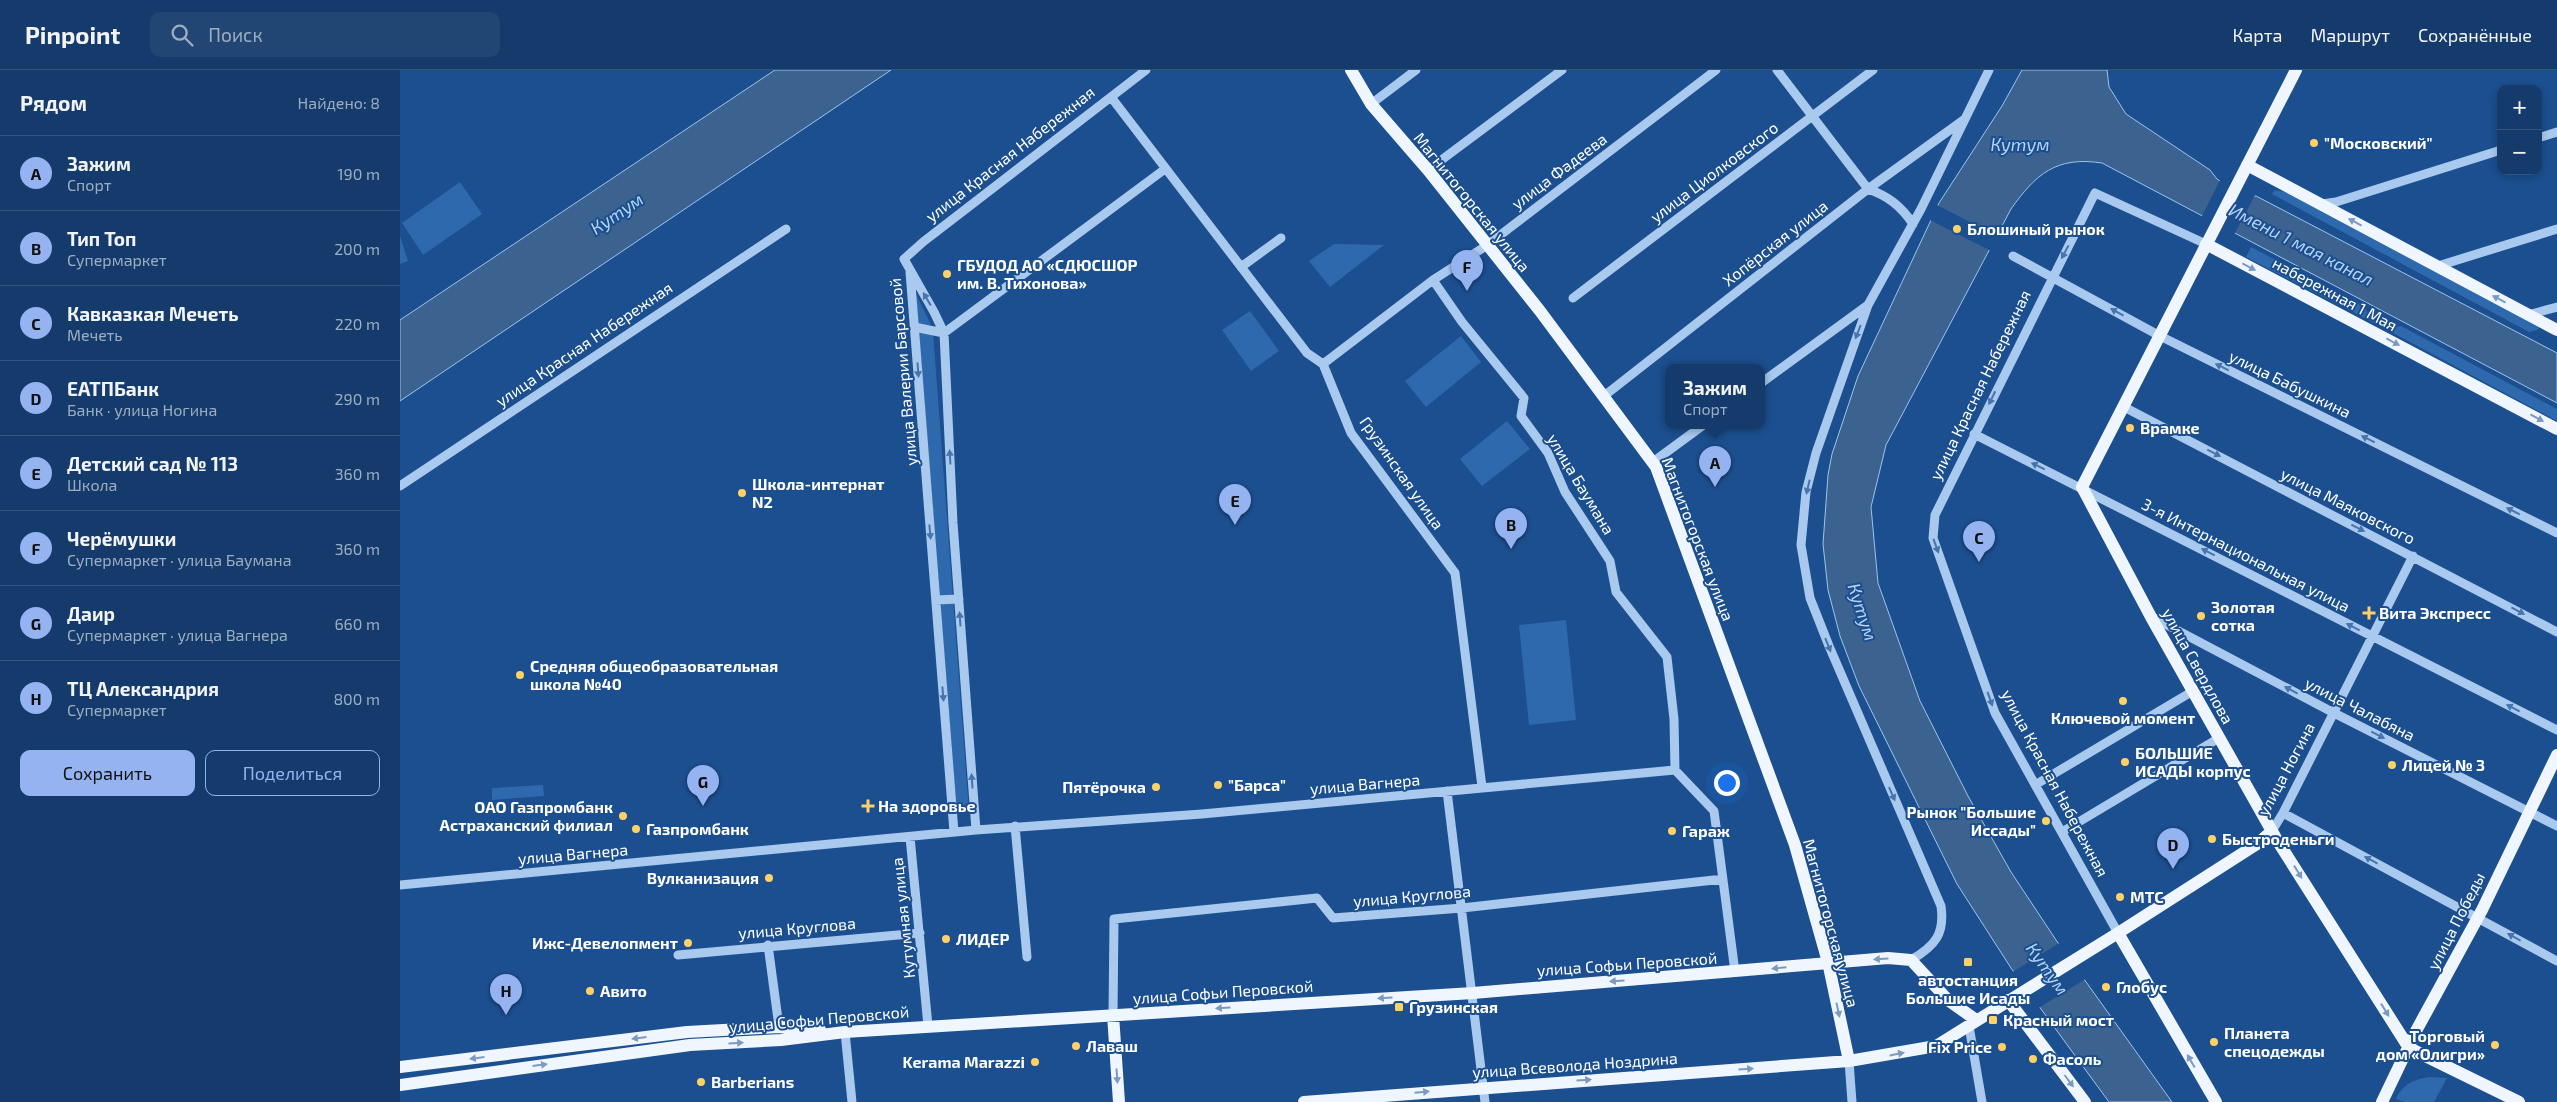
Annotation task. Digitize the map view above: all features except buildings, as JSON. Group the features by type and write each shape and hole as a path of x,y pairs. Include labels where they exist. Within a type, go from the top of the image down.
{"main road":[{"name":"Магнитогорская улица","path":"1351,70 1371,104 1428,170 1486,246 1540,311 1656,467 1795,846 1828,962 1849,1061"},
{"path":"2082,487 2296,70"},
{"path":"2244,170 2322,204 2557,330"},
{"name":"набережная 1 Мая","path":"2210,238 2557,429"},
{"name":"улица Свердлова","path":"2082,487 2152,617 2272,831 2409,1048"},
{"name":"улица Победы","path":"2382,1102 2478,917 2557,755"},
{"name":"улица Ногина","path":"2008,1000 2118,933 2256,844 2272,831"},
{"name":"улица Красная Набережная","path":"2118,933 2216,1102"},
{"name":"улица Софьи Перовской","path":"400,1084 690,1045 781,1040 845,1032 1473,992 1735,972 1828,962 1888,958 1911,960"},
{"path":"1911,960 1972,1023 2008,1000 2085,1102"},
{"path":"1113,1015 1119,1102"},
{"name":"улица Всеволода Ноздрина","path":"1304,1102 1849,1061 1931,1048 1972,1023"},
{"path":"400,1067 687,1032 779,1026 845,1032"},
{"path":"2409,1048 2519,1102"}],"street":[{"name":"улица Красная Набережная","path":"909,269 904,259 923,242 1146,70"},
{"path":"1371,104 1416,70"},
{"path":"1428,170 1562,70"},
{"name":"улица Фадеева","path":"1323,364 1433,280 1486,246 1716,70"},
{"path":"1777,70 1868,189 1885,195 1903,210 1913,224"},
{"name":"улица Циолковского","path":"1573,298 1873,70"},
{"path":"1911,960 1927,950 1935,940 1944,923 1941,906 1810,598 1801,545 1806,492 1816,453 1868,305 1913,224 1968,117 1989,70"},
{"name":"Грузинская улица","path":"1111,97 1307,353 1323,364 1351,433 1455,573 1482,787"},
{"name":"Хопёрская улица","path":"1604,396 1868,189 1968,117"},
{"path":"2542,137 2557,132"},
{"path":"2322,204 2497,151"},
{"path":"914,328 944,333 1165,169"},
{"name":"улица Красная Набережная","path":"2095,194 2052,276 1935,514 1933,538 1995,713 2118,933"},
{"name":"набережная 1 Мая","path":"2095,194 2210,238"},
{"name":"улица Красная Набережная","path":"400,486 786,229"},
{"path":"2438,266 2557,229"},
{"path":"1241,267 1281,238"},
{"name":"улица Бабушкина","path":"2013,256 2160,336 2557,532"},
{"name":"улица Валерии Барсовой","path":"909,269 954,832"},
{"name":"улица Валерии Барсовой","path":"909,269 944,333 959,598 976,830"},
{"name":"улица Баумана","path":"1433,280 1462,322 1524,398 1521,416 1548,453 1565,492 1610,561 1616,592 1667,657 1674,720 1675,770"},
{"path":"1765,380 1868,305"},
{"path":"2528,315 2557,307"},
{"name":"улица Маяковского","path":"2124,407 2557,632"},
{"path":"1652,462 1698,429"},
{"name":"3-я Интернациональная улица","path":"1974,434 2082,487 2557,730"},
{"name":"улица Ногина","path":"2272,831 2283,813 2413,556"},
{"path":"936,600 959,598"},
{"name":"улица Чалабяна","path":"2152,617 2334,713 2557,826"},
{"path":"2035,785 2193,691"},
{"path":"2062,832 2219,738"},
{"path":"1675,770 1714,811 1735,972"},
{"name":"улица Вагнера","path":"400,885 1015,826 1202,814 1675,770"},
{"path":"1447,792 1485,1102"},
{"path":"2283,813 2557,961"},
{"path":"1015,826 1028,957"},
{"name":"Кутумная улица","path":"910,837 928,1026"},
{"name":"улица Круглова","path":"1113,1015 1114,919 1317,898 1333,918 1462,908 1723,879"},
{"name":"улица Круглова","path":"678,955 768,945 920,933"},
{"path":"768,945 779,1026"},
{"path":"1972,1023 1982,1102"},
{"path":"845,1032 852,1102"},
{"name":"Магнитогорская улица","path":"1849,1061 1852,1102"}],"shaded area":[{"path":"460,182 482,214 423,255 402,223"},
{"path":"2275,190 2285,192 2540,325 2538,330 2529,332 2272,194"},
{"path":"400,236 408,261 400,264"},
{"path":"1334,244 1384,245 1330,287 1309,261"},
{"path":"2251,247 2365,307 2367,312 2377,318 2374,323 2246,257"},
{"path":"915,292 931,325 917,325"},
{"path":"1250,311 1279,351 1251,371 1222,330"},
{"path":"2386,321 2395,327 2401,326 2557,409 2557,421 2382,327"},
{"path":"933,332 969,812 957,813 919,333"},
{"path":"1461,336 1481,362 1426,407 1405,381"},
{"path":"1507,421 1530,449 1482,486 1460,459"},
{"path":"1566,620 1576,720 1529,725 1519,625"},
{"path":"543,785 544,796 492,800 492,788"},
{"path":"2429,1077 2447,1078 2434,1102 2405,1102 2396,1099 2405,1086"}],"water":[{"name":"Кутум","path":"775,70 891,70 400,401 400,320"},
{"name":"Кутум","path":"2022,70 2107,70 2109,87 2126,114 2210,170 2217,179 2245,197 2256,196 2557,353 2557,403 2102,163 2072,162 2049,170 2039,177 2029,186 2011,209 1886,445 1871,507 1878,583 1920,701 1968,796 2011,872 2056,940 2172,1102 2109,1102 2011,968 1957,884 1859,686 1840,636 1828,590 1823,544 1828,475 1832,454 1858,376 1939,203 2002,106"}],"pier":[{"path":"2221,178 2245,195 2256,193 2234,235 2201,218"},
{"path":"1935,204 1999,237 1991,251 1928,219"},
{"name":"Красный мост","path":"2061,942 2087,978 2037,1009 2011,973"}],"place":[{"name":"\"Московский\"","path":"2314,143"},
{"name":"Блошиный рынок","path":"1957,229"},
{"name":"ГБУДОД АО «СДЮСШОР им. В. Тихонова»","path":"947,274"},
{"name":"Черёмушки","path":"1467,291"},
{"name":"Врамке","path":"2130,428"},
{"name":"Зажим","path":"1715,487"},
{"name":"Школа-интернат N2","path":"742,493"},
{"name":"Детский сад № 113","path":"1235,525"},
{"name":"Тип Топ","path":"1511,549"},
{"name":"Кавказкая Мечеть","path":"1979,562"},
{"name":"Вита Экспресс","path":"2369,613"},
{"name":"Золотая сотка","path":"2201,616"},
{"name":"Средняя общеобразовательная школа №40","path":"520,675"},
{"name":"Ключевой момент","path":"2123,701"},
{"name":"БОЛЬШИЕ ИСАДЫ корпус","path":"2125,762"},
{"name":"Лицей № 3","path":"2392,765"},
{"name":"\"Барса\"","path":"1218,785"},
{"name":"Пятёрочка","path":"1156,787"},
{"name":"Даир","path":"703,806"},
{"name":"На здоровье","path":"868,806"},
{"name":"ОАО Газпромбанк Астраханский филиал","path":"623,816"},
{"name":"Рынок \"Большие Иссады\"","path":"2046,821"},
{"name":"Газпромбанк","path":"636,829"},
{"name":"Гараж","path":"1672,831"},
{"name":"Быстроденьги","path":"2212,839"},
{"name":"ЕАТПБанк","path":"2173,869"},
{"name":"Вулканизация","path":"769,878"},
{"name":"МТС","path":"2120,897"},
{"name":"ЛИДЕР","path":"946,939"},
{"name":"Ижс-Девелопмент","path":"688,943"},
{"name":"автостанция Большие Исады","path":"1968,962"},
{"name":"Глобус","path":"2106,987"},
{"name":"Авито","path":"590,991"},
{"name":"Грузинская","path":"1399,1007"},
{"name":"ТЦ Александрия","path":"506,1015"},
{"name":"Красный мост","path":"1993,1020"},
{"name":"Планета спецодежды","path":"2214,1042"},
{"name":"Торговый дом «Олигри»","path":"2495,1045"},
{"name":"Лаваш","path":"1076,1046"},
{"name":"Fix Price","path":"2002,1047"},
{"name":"Фасоль","path":"2033,1059"},
{"name":"Kerama Marazzi","path":"1035,1062"},
{"name":"Barberians","path":"701,1082"}],"water label":[{"name":"Имени 1 мая канал","path":"2301,245"}]}
